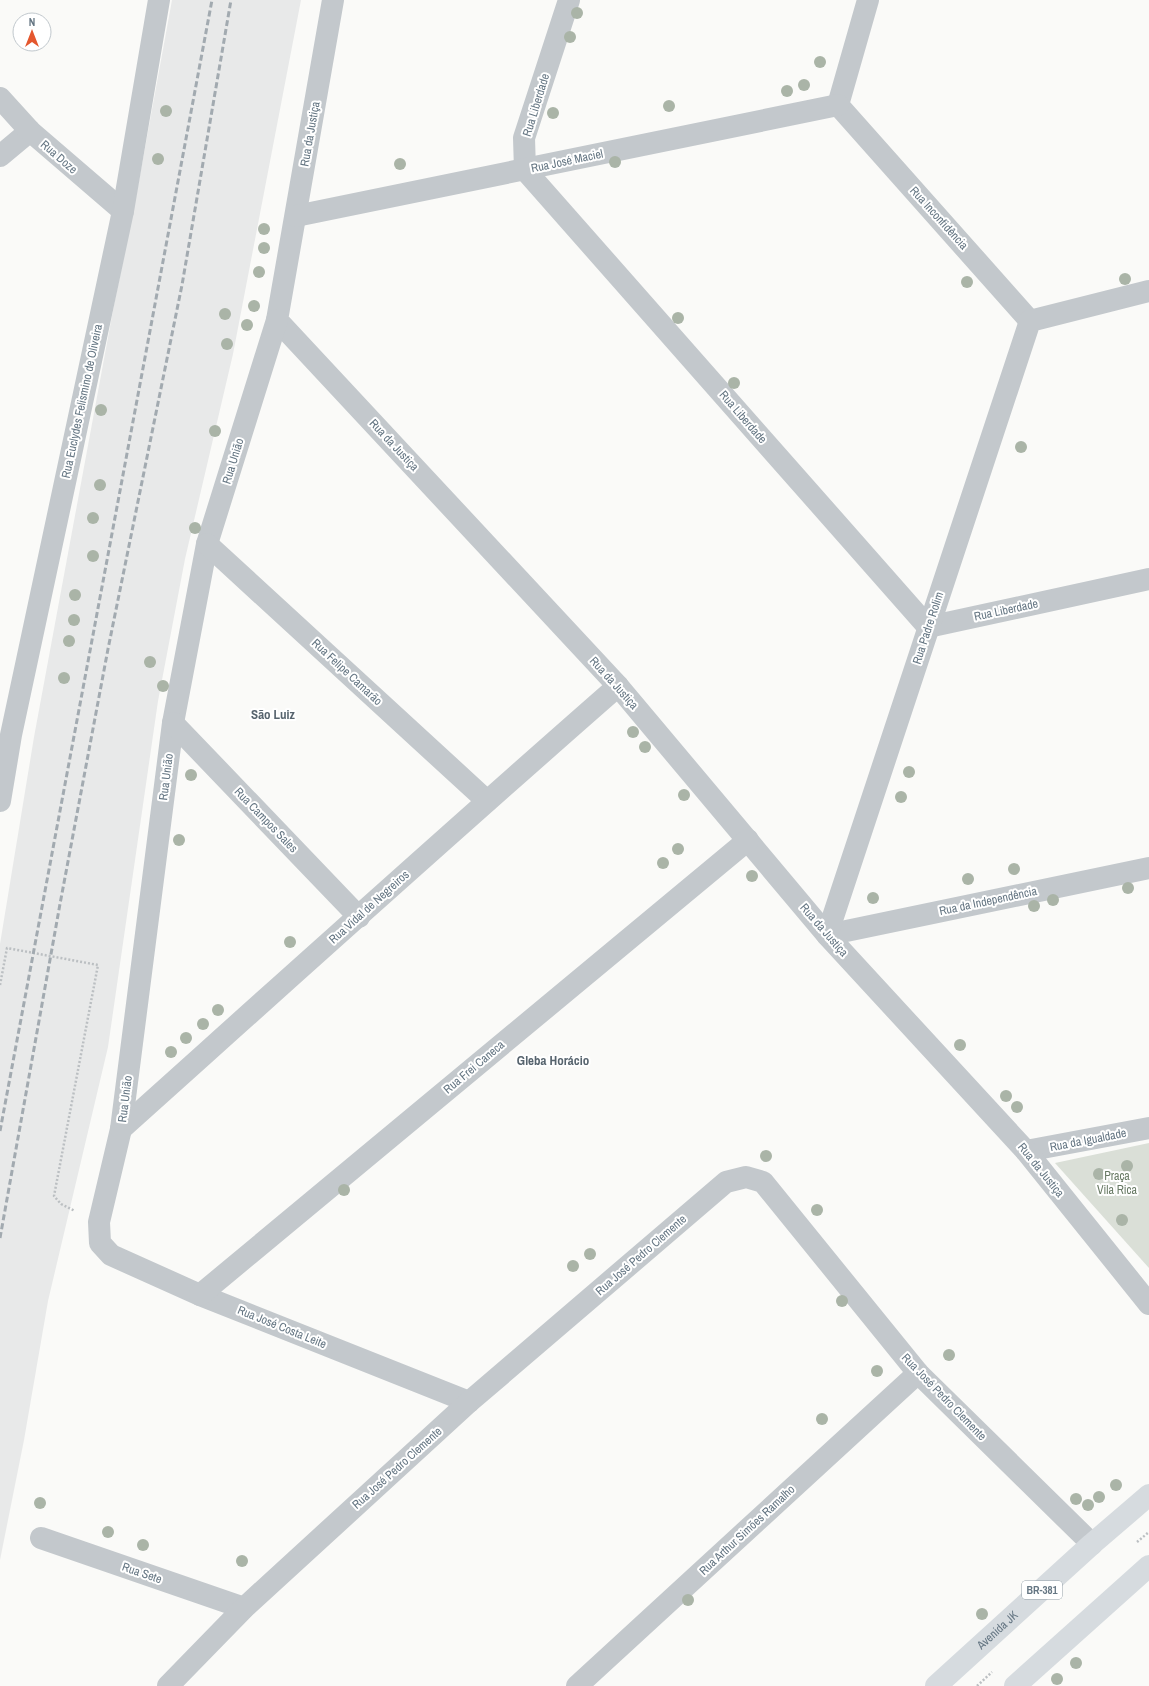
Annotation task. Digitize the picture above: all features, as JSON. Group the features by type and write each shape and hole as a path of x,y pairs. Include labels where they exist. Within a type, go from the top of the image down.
{"main road":[{"name":"Avenida JK","path":"936,1686 1092,1544 1149,1495"},
{"path":"1015,1686 1149,1566"}],"street":[{"name":"Rua Euclydes Felismino de Oliveira","path":"0,801 5,729 123,211 159,0"},
{"name":"Rua da Justiça","path":"333,0 277,320 618,686 827,935 1026,1151 1147,1299"},
{"name":"Rua Liberdade","path":"569,0 524,138 525,170 928,627 1149,579"},
{"path":"838,105 868,0"},
{"name":"Rua Doze","path":"0,98 30,131 123,211"},
{"name":"Rua José Maciel","path":"296,216 838,105"},
{"name":"Rua Inconfidência","path":"838,105 1030,321"},
{"path":"0,156 30,131"},
{"path":"1030,321 1149,290"},
{"name":"Rua União","path":"100,1244 99,1222 121,1129 173,723 207,544 277,320"},
{"name":"Rua Padre Rolim","path":"827,935 1030,321"},
{"name":"Rua Felipe Camarão","path":"207,544 487,800"},
{"name":"Rua Vidal de Negreiros","path":"121,1129 359,917 487,800 618,686"},
{"name":"Rua Campos Sales","path":"173,723 359,917"},
{"name":"Rua Frei Caneca","path":"200,1295 748,840"},
{"name":"Rua da Independência","path":"827,935 1149,868"},
{"name":"Rua da Igualdade","path":"1026,1151 1149,1128"},
{"name":"Rua José Pedro Clemente","path":"168,1686 244,1608 470,1402 726,1182 746,1177 763,1182 918,1373 1092,1544"},
{"name":"Rua José Costa Leite","path":"100,1244 111,1255 200,1295 470,1402"},
{"name":"Rua Arthur Simões Ramalho","path":"577,1686 918,1373"},
{"name":"Rua Sete","path":"41,1538 244,1608"}],"path":[{"path":"0,985 7,948 98,965 54,1196"}],"shaded area":[{"path":"172,0 301,0 233,354 185,559 158,701 108,1047 48,1301 24,1440 0,1560 0,944 34,737"}],"green space":[{"name":"Praça Vila Rica","path":"1149,1143 1149,1268 1055,1163"}],"railway":[{"path":"0,1131 212,0"},
{"path":"0,1238 60,904 108,649 182,285 231,0"}],"district":[{"name":"São Luiz","path":"273,714"},
{"name":"Gleba Horácio","path":"553,1060"}]}
